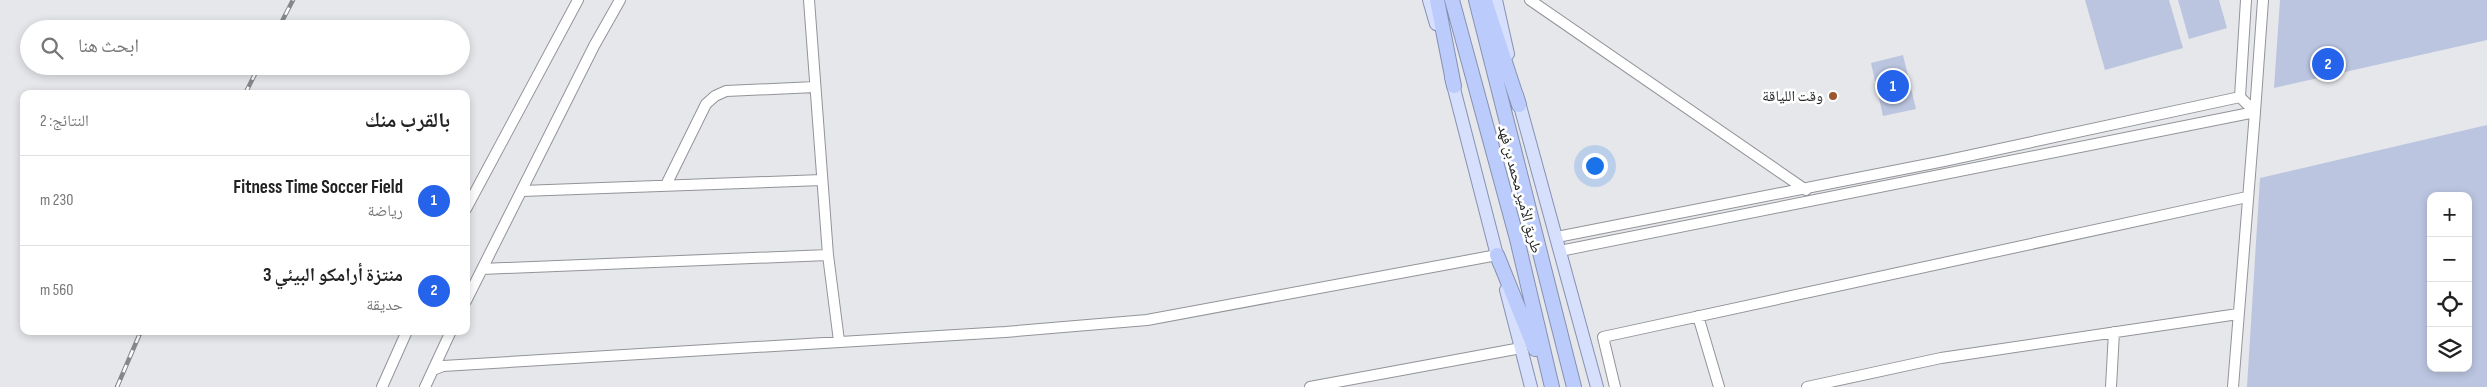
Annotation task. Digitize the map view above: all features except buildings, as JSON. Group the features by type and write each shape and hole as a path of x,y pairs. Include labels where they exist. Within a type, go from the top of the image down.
{"highway":[{"path":"1436,0 1454,86"},
{"name":"طريق الأمير محمد بن فهد","path":"1452,0 1517,239 1552,387"},
{"name":"طريق الأمير محمد بن فهد","path":"1476,0 1574,387"},
{"path":"1485,0 1519,105"},
{"path":"1497,255 1529,332 1548,387"}],"main road":[{"path":"1429,0 1454,86 1531,387"},
{"path":"1496,0 1519,105 1597,387"}],"street":[{"path":"470,202 578,0"},
{"path":"470,293 594,46 620,0"},
{"path":"809,0 828,254 839,342"},
{"path":"1530,0 1805,188 1816,200"},
{"path":"2246,0 2240,97 2255,112"},
{"path":"2233,387 2263,0"},
{"path":"666,185 706,104 715,96 726,91 815,87"},
{"path":"1557,237 1944,161 2240,97"},
{"path":"1560,251 2255,112"},
{"path":"522,191 822,180"},
{"path":"1615,387 1603,337 2247,197"},
{"path":"482,269 828,254"},
{"path":"433,370 444,366 1005,332 1147,320 1497,255"},
{"path":"1807,387 1838,383 1941,358 2238,314"},
{"path":"1698,316 1719,387"},
{"path":"2111,387 2114,332"},
{"path":"382,387 405,335"},
{"path":"425,387 449,335"},
{"path":"1310,387 1521,348"}],"shaded area":[{"path":"2085,0 2169,0 2183,48 2105,70"},
{"path":"2178,0 2219,0 2227,28 2189,39"},
{"path":"2280,0 2487,0 2487,40 2274,88"},
{"path":"1903,55 1916,109 1883,116 1871,63"},
{"path":"2487,125 2487,387 2247,387 2260,178"}],"railway":[{"path":"283,20 293,0"},
{"path":"247,90 254,75"},
{"path":"117,387 139,335"}],"place":[{"name":"منتزة أرامكو البيئي 3","path":"2328,64"},
{"name":"Fitness Time Soccer Field","path":"1893,86"},
{"name":"وقت اللياقة","path":"1833,96"}]}
